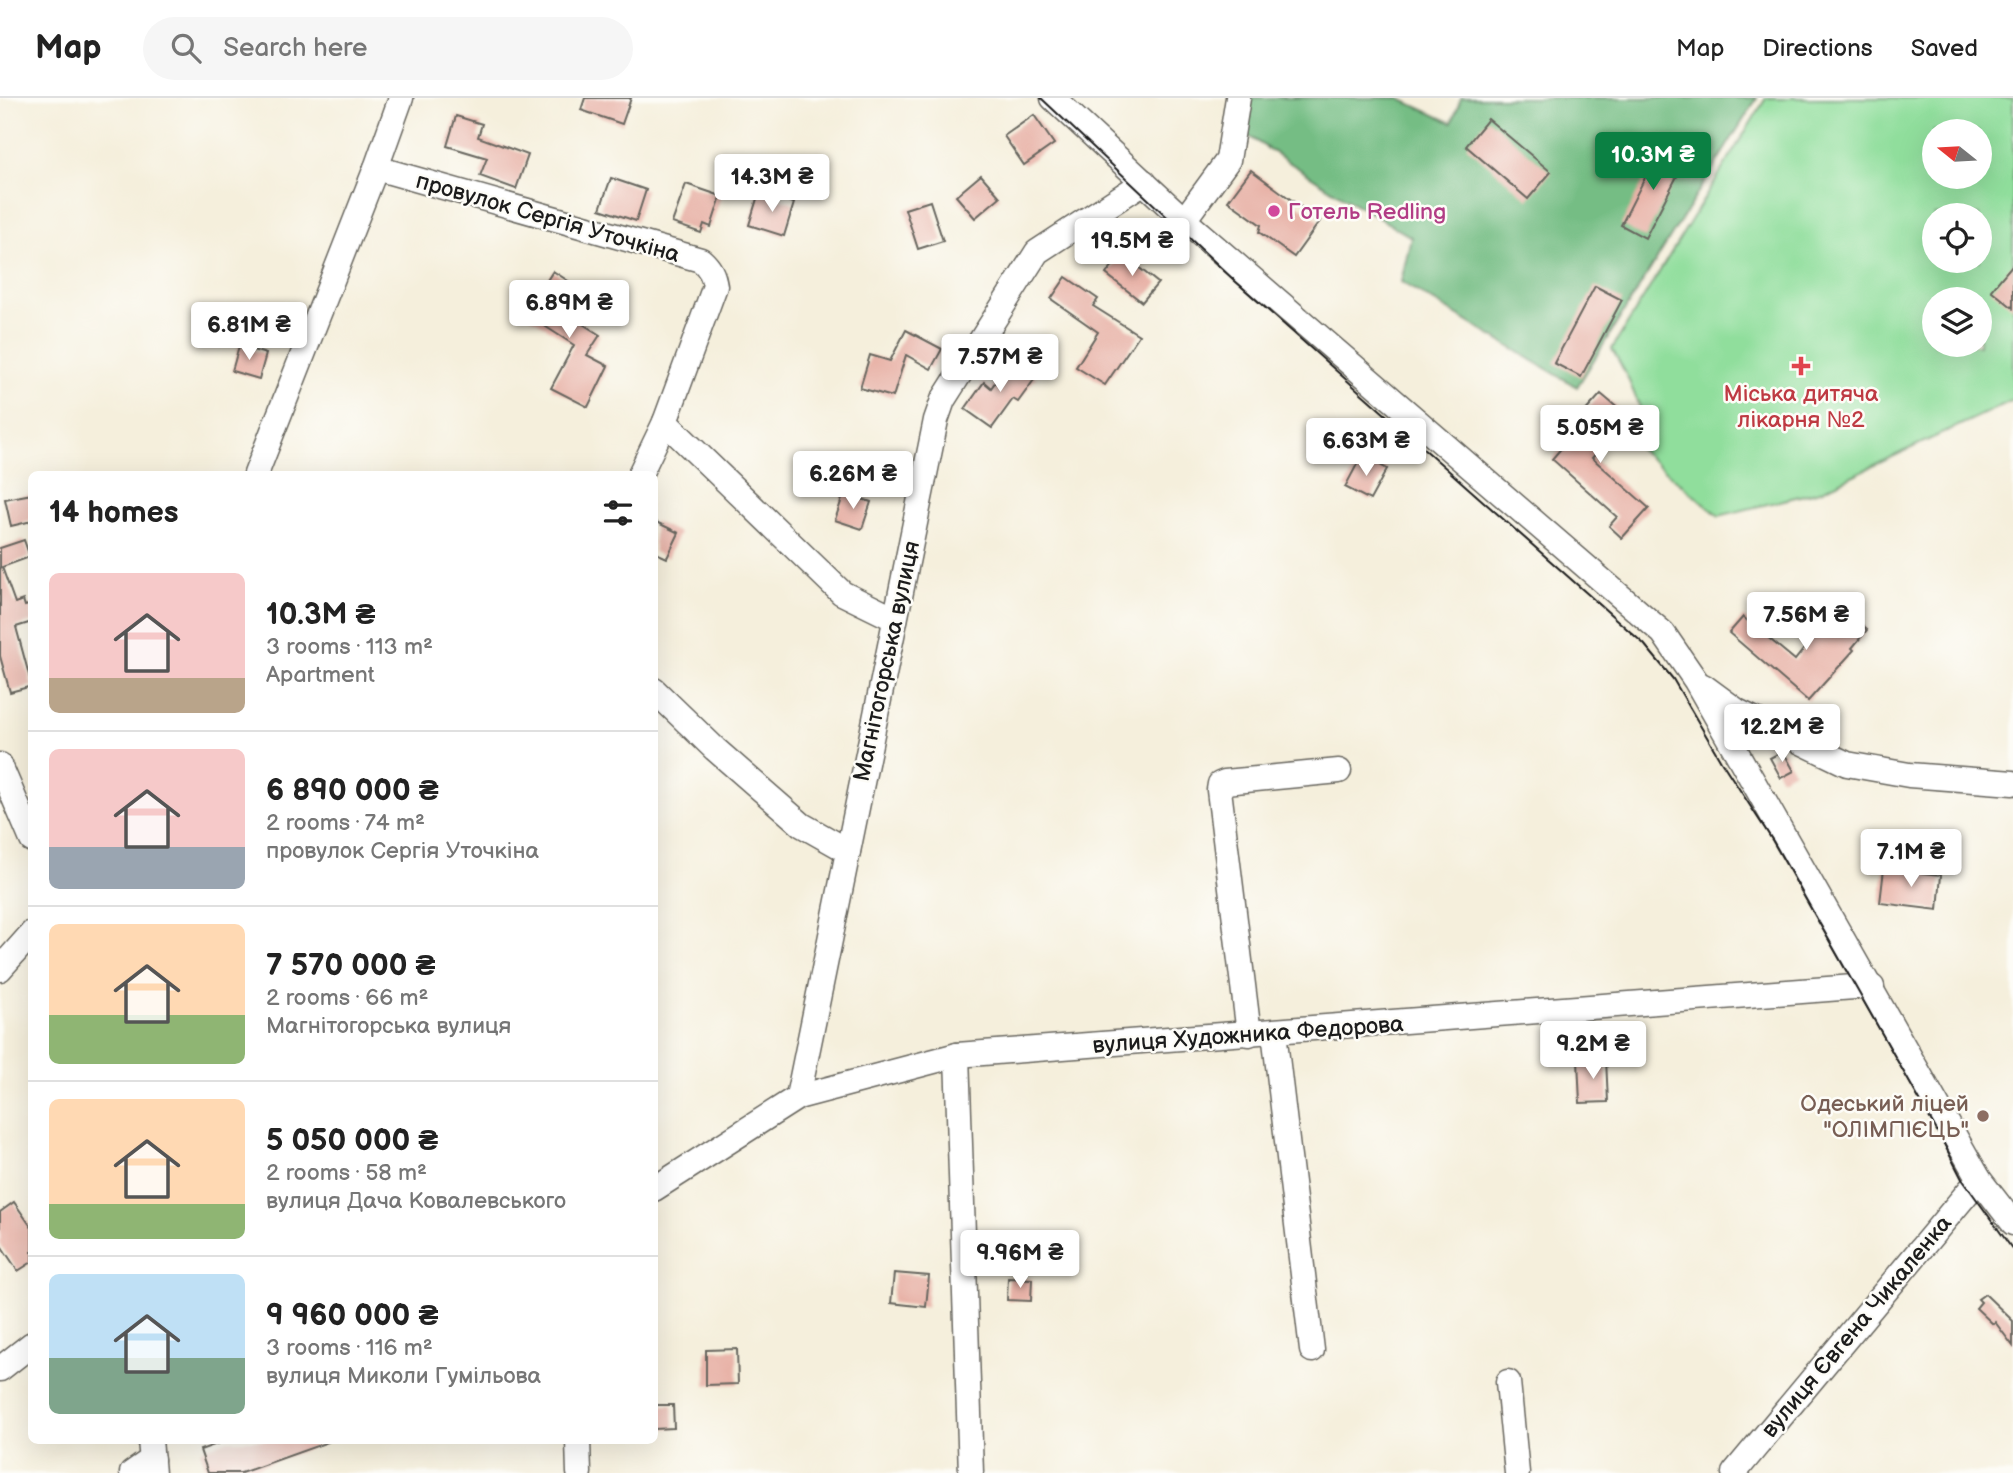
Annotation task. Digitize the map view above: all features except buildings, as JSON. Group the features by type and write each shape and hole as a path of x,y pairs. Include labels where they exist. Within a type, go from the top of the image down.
{"street":[{"path":"257,471 401,98"},
{"path":"1053,98 1184,220 1663,633 1696,681 1979,1179 2013,1223"},
{"path":"1184,220 1228,160 1238,98"},
{"name":"провулок Сергія Уточкіна","path":"376,168 701,260 709,267 715,286 665,422"},
{"name":"Магнітогорська вулиця","path":"798,1097 936,420 943,400 1037,252 1144,181"},
{"path":"641,471 665,422 842,593 895,619"},
{"path":"1696,681 1737,710 1847,764 1909,775 2013,783"},
{"path":"658,694 715,749 802,825 848,851"},
{"path":"0,765 28,831"},
{"path":"1249,1034 1220,784 1339,771"},
{"path":"0,969 28,938"},
{"name":"вулиця Художника Федорова","path":"658,1186 798,1097 957,1055 1854,986 1872,987"},
{"path":"1274,1032 1312,1350"},
{"path":"957,1055 971,1473"},
{"name":"вулиця Євгена Чикаленка","path":"1734,1473 1979,1179"},
{"path":"0,1369 28,1347"},
{"path":"1508,1382 1517,1473"},
{"path":"578,1444 579,1473"},
{"path":"132,1473 152,1457"}],"green space":[{"path":"1242,98 1398,98 1452,123 1461,98 1757,98 1577,387 1401,282 1411,237 1233,126"},
{"name":"Міська дитяча лікарня №2","path":"1766,98 2013,98 2013,400 1820,491 1719,516 1626,438 1644,417 1612,349"}],"tram line":[{"path":"1041,98 1235,281 1644,644 1673,679 1721,761 1773,841 1962,1179 2013,1250"}],"place":[{"name":"Готель Redling","path":"1274,211"},
{"name":"Міська дитяча лікарня №2","path":"1801,366"},
{"name":"Одеський ліцей \"ОЛІМПІЄЦЬ\"","path":"1983,1116"}]}
